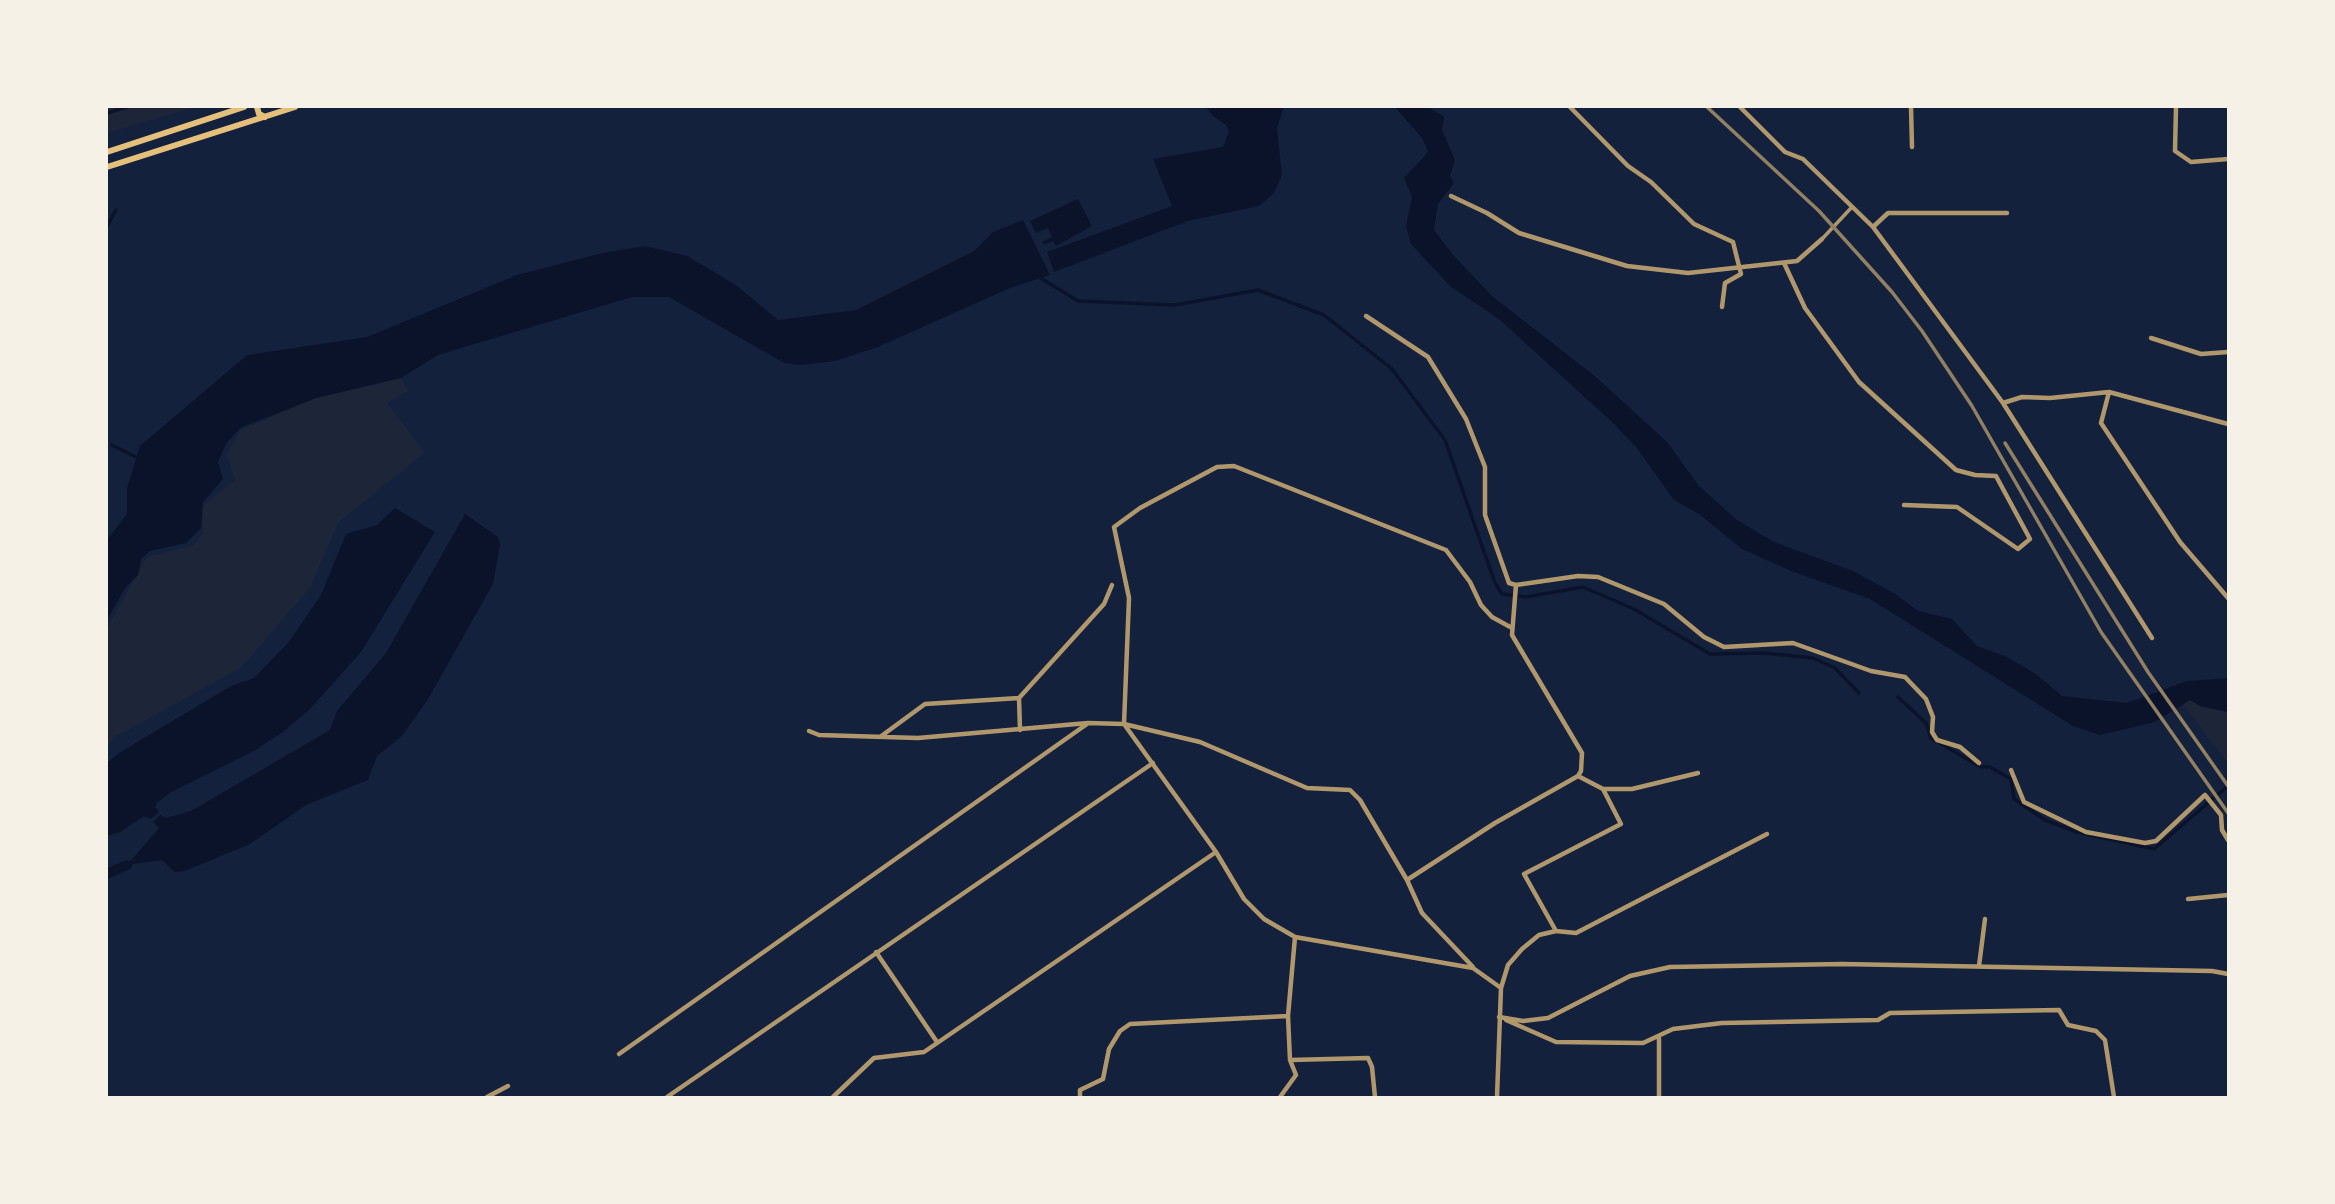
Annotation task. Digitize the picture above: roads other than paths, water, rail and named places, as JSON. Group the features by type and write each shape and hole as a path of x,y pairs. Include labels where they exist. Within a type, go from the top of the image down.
{"main road":[{"path":"107,152 244,107"},
{"path":"257,107 259,114 265,117"},
{"path":"107,167 295,107"}],"street":[{"path":"1570,107 1628,166 1651,182 1694,224 1733,242 1741,274 1725,283 1722,307"},
{"path":"1740,107 1785,152 1803,159 1873,227 1929,308 2003,403 2152,638"},
{"path":"1911,107 1912,147"},
{"path":"2176,107 2175,151 2191,162 2228,159"},
{"path":"1451,196 1487,213 1519,233 1627,266 1688,273 1797,261 1822,239 1853,205"},
{"path":"1873,227 1888,213 2007,213"},
{"path":"1784,263 1805,308 1859,382 1956,470 1975,475 1996,476 2030,539 2018,549 1957,507 1904,505"},
{"path":"1366,316 1428,357 1466,419 1485,467 1485,515 1505,577 1516,585 1578,576 1598,577 1664,604 1704,637 1724,647 1793,642 1871,671 1905,677 1913,682 1933,714 1932,732 1937,740 1960,747 1979,763"},
{"path":"2151,338 2201,354 2228,352"},
{"path":"2003,403 2022,397 2050,398 2109,392 2228,424"},
{"path":"2109,392 2101,423 2180,542 2228,598"},
{"path":"1473,968 1294,937 1264,919 1244,899 1216,852 1124,724 1129,598 1114,527 1140,508 1217,467 1234,466 1446,550 1470,582 1481,605 1492,617 1512,628"},
{"path":"878,738 925,704 1019,698 1096,614 1104,604 1112,585"},
{"path":"1407,880 1495,823 1578,776 1584,763 1583,753 1512,635 1516,585"},
{"path":"1019,698 1020,730"},
{"path":"619,1054 1088,723"},
{"path":"809,731 819,735 878,738 1020,730 1088,723 1124,724 1168,732 1200,742 1307,788 1354,792 1407,880 1422,913 1473,968 1500,988"},
{"path":"667,1097 1153,763"},
{"path":"2011,770 2024,802 2086,832 2145,843 2157,841 2205,795 2221,815 2222,831 2228,840"},
{"path":"1578,776 1603,789 1632,789 1698,773"},
{"path":"1556,931 1523,877 1528,871 1619,827 1603,789"},
{"path":"1497,1097 1500,988 1508,965 1522,949 1539,935 1556,931 1576,933 1767,834"},
{"path":"833,1097 874,1058 924,1052 1216,852"},
{"path":"2188,898 2228,895"},
{"path":"1979,966 1985,919"},
{"path":"1280,1097 1296,1075 1290,1060 1289,1016 1294,937"},
{"path":"876,952 937,1042"},
{"path":"1499,1017 1523,1021 1548,1018 1630,976 1670,967 1842,964 2212,971 2228,974"},
{"path":"1499,1017 1556,1042 1643,1043 1659,1038 1673,1029 1722,1023 1878,1020 1890,1013 2059,1010 2068,1025 2096,1031 2105,1040 2114,1097"},
{"path":"1080,1097 1080,1090 1103,1079 1109,1049 1120,1031 1130,1024 1289,1016"},
{"path":"1659,1038 1659,1097"},
{"path":"1290,1060 1367,1058 1373,1067 1375,1097"},
{"path":"487,1097 508,1086"}],"waterway":[{"path":"107,113 127,107"},
{"path":"107,226 116,210"},
{"path":"1039,277 1078,301 1175,305 1258,290 1324,315 1392,369 1445,440 1495,583 1502,594 1526,597 1583,587 1634,609 1710,654 1764,653 1813,658 1835,668 1859,693"},
{"path":"112,445 140,459"},
{"path":"1898,697 1926,723 1931,738 1981,767 1990,767 2011,779 2014,799 2045,820 2077,832 2154,849 2228,786"},
{"path":"107,874 127,865"}],"railway":[{"path":"1707,107 1819,211 1892,292 1922,331 1972,406 2101,632 2228,813"},
{"path":"2005,443 2148,672 2228,786"}]}
